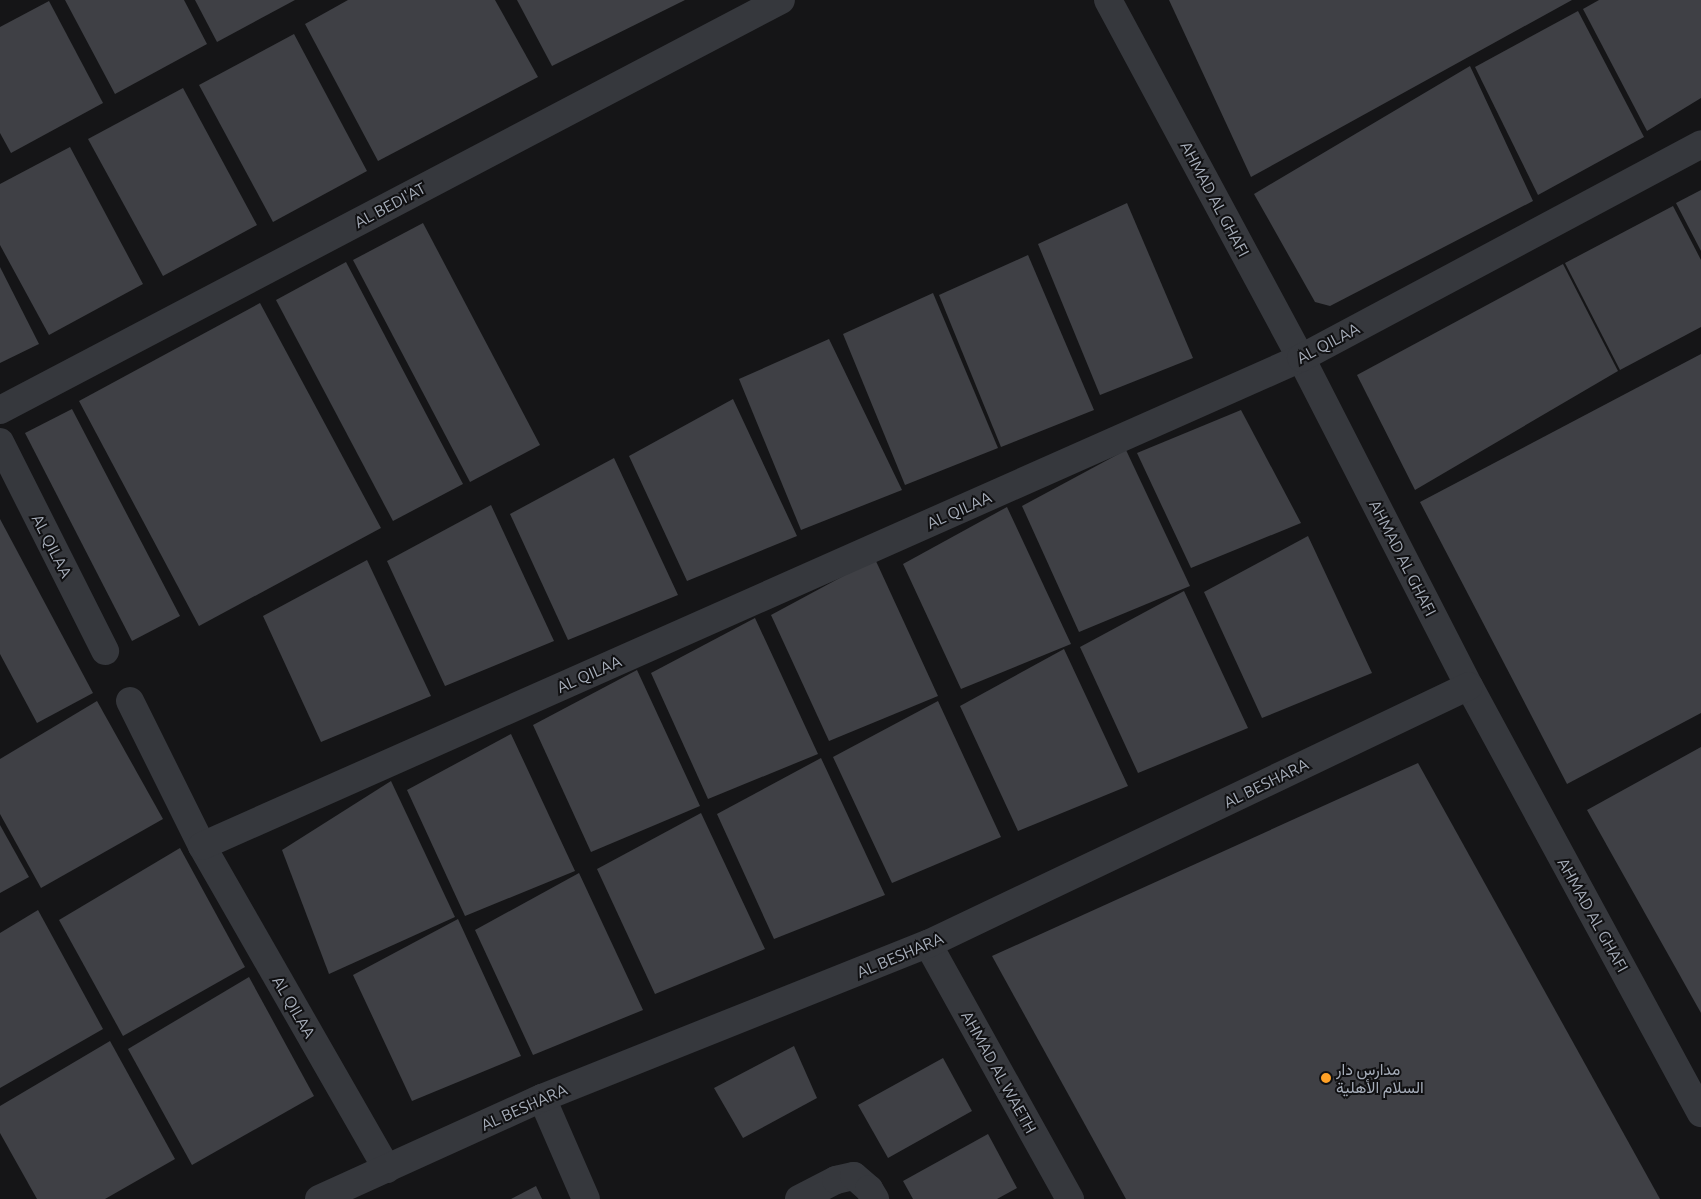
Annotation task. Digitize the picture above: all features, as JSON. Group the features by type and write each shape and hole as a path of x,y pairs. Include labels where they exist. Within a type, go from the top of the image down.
{"street":[{"name":"AL BEDI'AT","path":"0,410 780,0"},
{"name":"AHMAD AL GHAFI","path":"1108,0 1301,358 1469,686 1701,1113"},
{"name":"AL QILAA","path":"202,846 1301,358 1701,144"},
{"name":"AL QILAA","path":"0,442 105,651"},
{"name":"AL BESHARA","path":"320,1199 542,1098 928,944 1469,686"},
{"name":"AL QILAA","path":"130,701 202,846 387,1169"},
{"name":"AHMAD AL WAETH","path":"928,944 1070,1199"},
{"path":"542,1098 586,1199"},
{"path":"799,1199 836,1180 854,1176 869,1189 875,1199"}],"building":[{"path":"65,0 184,0 207,44 115,94"},
{"path":"195,0 295,0 217,42"},
{"path":"348,0 495,0 538,77 378,161 305,24"},
{"path":"517,0 685,0 552,66"},
{"path":"1169,0 1572,0 1251,177"},
{"path":"1599,0 1701,0 1701,98 1647,131 1583,9"},
{"path":"49,1 103,103 11,153 0,133 0,27"},
{"path":"1578,11 1644,137 1538,195 1475,67"},
{"path":"294,34 367,171 273,222 199,85"},
{"path":"1470,66 1533,201 1330,306 1315,302 1254,194"},
{"path":"183,88 257,225 163,276 88,139"},
{"path":"70,147 143,284 49,335 0,245 0,184"},
{"path":"1701,190 1701,251 1676,203"},
{"path":"1127,203 1193,358 1100,395 1038,244"},
{"path":"1673,206 1701,260 1701,327 1620,370 1565,263"},
{"path":"423,223 540,445 470,482 353,260"},
{"path":"1028,255 1094,410 1001,447 939,295"},
{"path":"346,262 463,484 393,521 276,300"},
{"path":"1563,264 1618,371 1415,490 1357,375"},
{"path":"0,267 39,344 0,363"},
{"path":"933,293 998,448 905,485 843,334"},
{"path":"260,303 381,528 199,626 79,401"},
{"path":"829,339 902,490 801,530 739,379"},
{"path":"1701,354 1701,713 1567,784 1420,502"},
{"path":"733,399 797,536 687,581 629,456"},
{"path":"72,409 180,616 132,641 25,433"},
{"path":"1241,410 1301,523 1191,568 1137,453"},
{"path":"1126,450 1190,586 1079,632 1022,506"},
{"path":"614,458 678,595 568,640 510,514"},
{"path":"491,505 554,641 445,686 387,561"},
{"path":"1007,507 1071,644 961,689 903,564"},
{"path":"0,519 93,693 37,723 0,654"},
{"path":"1308,536 1372,673 1262,718 1204,592"},
{"path":"875,559 938,696 829,741 771,615"},
{"path":"367,560 431,696 321,742 263,616"},
{"path":"1184,591 1248,728 1138,773 1080,647"},
{"path":"755,618 818,754 708,799 651,673"},
{"path":"1064,649 1128,786 1018,831 960,706"},
{"path":"637,670 700,806 591,852 533,725"},
{"path":"97,701 163,819 41,888 0,814 0,759"},
{"path":"938,701 1001,837 892,883 833,757"},
{"path":"511,734 575,871 465,916 407,790"},
{"path":"1701,747 1701,1013 1587,810"},
{"path":"821,758 885,895 774,939 717,814"},
{"name":"مدارس دار السلام الأهلية","path":"1418,763 1660,1199 1126,1199 992,956"},
{"path":"391,781 455,917 329,974 282,850"},
{"path":"701,813 765,949 655,994 597,869"},
{"path":"0,825 29,877 0,893"},
{"path":"180,848 245,967 123,1036 59,920"},
{"path":"579,873 643,1010 533,1055 475,930"},
{"path":"38,910 103,1029 0,1088 0,933"},
{"path":"458,919 521,1056 412,1101 353,975"},
{"path":"249,977 314,1096 192,1165 128,1049"},
{"path":"110,1041 175,1159 105,1199 37,1199 0,1133 0,1106"},
{"path":"794,1046 817,1098 743,1138 714,1088"},
{"path":"943,1058 972,1111 888,1158 858,1105"},
{"path":"988,1134 1017,1188 997,1199 913,1199 903,1181"},
{"path":"536,1186 542,1199 511,1199"}],"place":[{"name":"مدارس دار السلام الأهلية","path":"1326,1078"}]}
